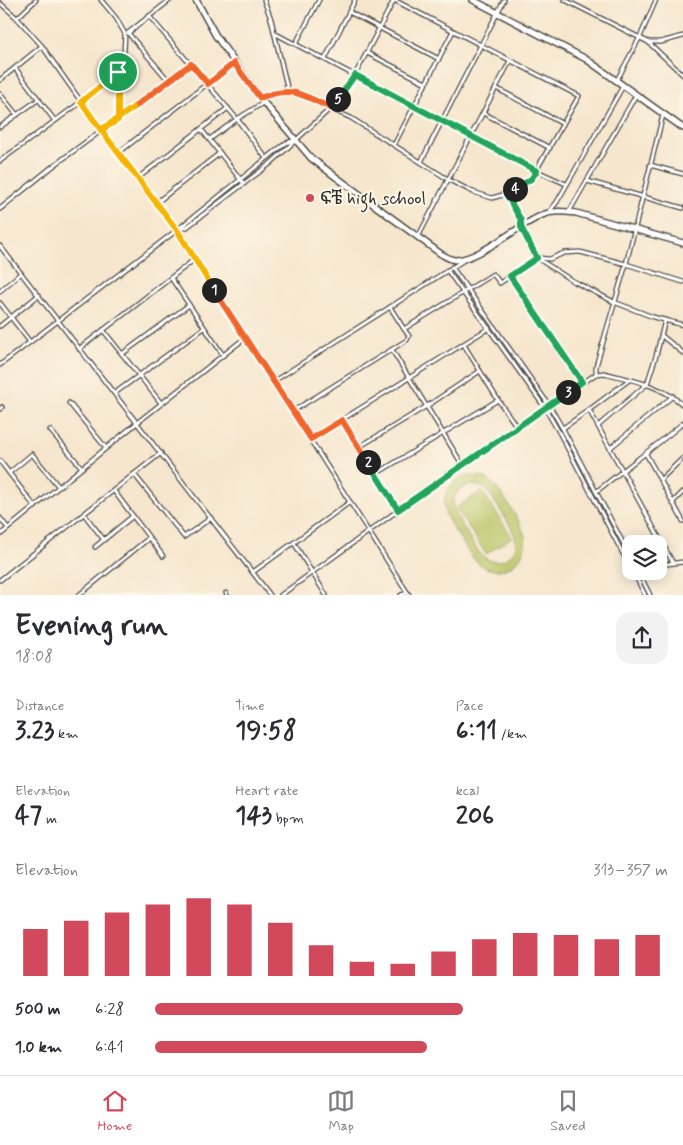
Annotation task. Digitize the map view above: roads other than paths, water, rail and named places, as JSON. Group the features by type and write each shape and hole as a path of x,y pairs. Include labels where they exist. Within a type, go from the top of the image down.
{"street":[{"path":"17,18 36,0"},
{"path":"101,0 126,34 169,81"},
{"path":"118,120 118,72 124,52 126,34 170,0"},
{"path":"196,0 234,63 262,101 311,158 441,254 454,260 468,257"},
{"path":"264,0 271,18 288,91"},
{"path":"296,44 319,0"},
{"path":"325,59 356,0"},
{"path":"177,230 187,226 244,184 290,147 331,108 355,75 394,0 579,96 531,179 506,194 492,198 473,192 449,180 351,118 331,108 288,91 272,93 210,139"},
{"path":"473,0 586,59 683,128"},
{"path":"421,162 504,0"},
{"path":"565,0 648,42 683,75"},
{"path":"574,4 576,0"},
{"path":"617,81 640,37 656,0"},
{"path":"0,3 17,18 42,46 101,130 177,230 408,594 401,595"},
{"path":"350,12 438,59"},
{"path":"149,16 228,108 266,158"},
{"path":"394,145 453,31"},
{"path":"274,34 537,171 566,184"},
{"path":"648,42 661,42 683,36"},
{"path":"0,80 42,46"},
{"path":"367,53 426,83"},
{"path":"418,238 510,61"},
{"path":"118,152 234,63"},
{"path":"0,209 101,130 118,120 191,64"},
{"path":"15,68 55,121"},
{"path":"0,161 81,102 118,72"},
{"path":"547,214 557,202 623,85"},
{"path":"496,88 563,124"},
{"path":"0,94 17,115"},
{"path":"568,213 636,95"},
{"path":"0,128 39,99"},
{"path":"138,178 228,108"},
{"path":"483,113 550,148"},
{"path":"596,374 596,366 626,264 664,114"},
{"path":"201,129 244,184"},
{"path":"0,365 177,230 266,158 286,143 296,140"},
{"path":"156,203 220,153"},
{"path":"650,165 683,174"},
{"path":"587,181 683,208"},
{"path":"506,194 521,220 521,227 537,258 571,280 614,302 683,325"},
{"path":"274,381 468,257 547,214 568,213 683,243"},
{"path":"0,246 270,595"},
{"path":"404,329 493,274 500,283 537,258 550,258 564,253 580,252 683,282"},
{"path":"79,349 195,259"},
{"path":"452,267 549,405 622,541"},
{"path":"447,270 544,408 560,434 622,551"},
{"path":"0,291 22,273"},
{"path":"510,276 582,382"},
{"path":"171,278 223,355"},
{"path":"0,326 38,295"},
{"path":"0,303 30,342"},
{"path":"122,354 189,305"},
{"path":"293,411 407,340 409,336 390,306"},
{"path":"598,426 647,384 665,320"},
{"path":"311,439 492,325"},
{"path":"115,394 204,328"},
{"path":"103,330 161,403"},
{"path":"662,336 683,353"},
{"path":"0,535 161,403 245,338"},
{"path":"464,344 517,427"},
{"path":"392,350 462,464"},
{"path":"359,447 480,371"},
{"path":"281,595 462,464 596,374 604,373 660,388 673,396 683,406"},
{"path":"560,434 563,428 629,379"},
{"path":"610,448 673,396"},
{"path":"376,474 498,400"},
{"path":"69,403 106,448"},
{"path":"589,410 672,563"},
{"path":"342,420 398,510"},
{"path":"596,492 683,423"},
{"path":"50,430 82,468"},
{"path":"0,580 161,453"},
{"path":"9,473 32,454 59,487"},
{"path":"646,454 683,522"},
{"path":"660,480 683,458"},
{"path":"0,461 35,506"},
{"path":"134,474 184,537 211,518"},
{"path":"114,491 163,556"},
{"path":"672,502 683,492"},
{"path":"253,572 350,502"},
{"path":"84,514 104,540"},
{"path":"95,547 133,516"},
{"path":"0,518 8,528"},
{"path":"79,595 149,538"},
{"path":"294,543 326,595"},
{"path":"667,564 683,562"},
{"path":"637,580 645,595"},
{"path":"642,580 650,595"}],"place":[{"name":"ፍቼ high school","path":"310,198"}]}
